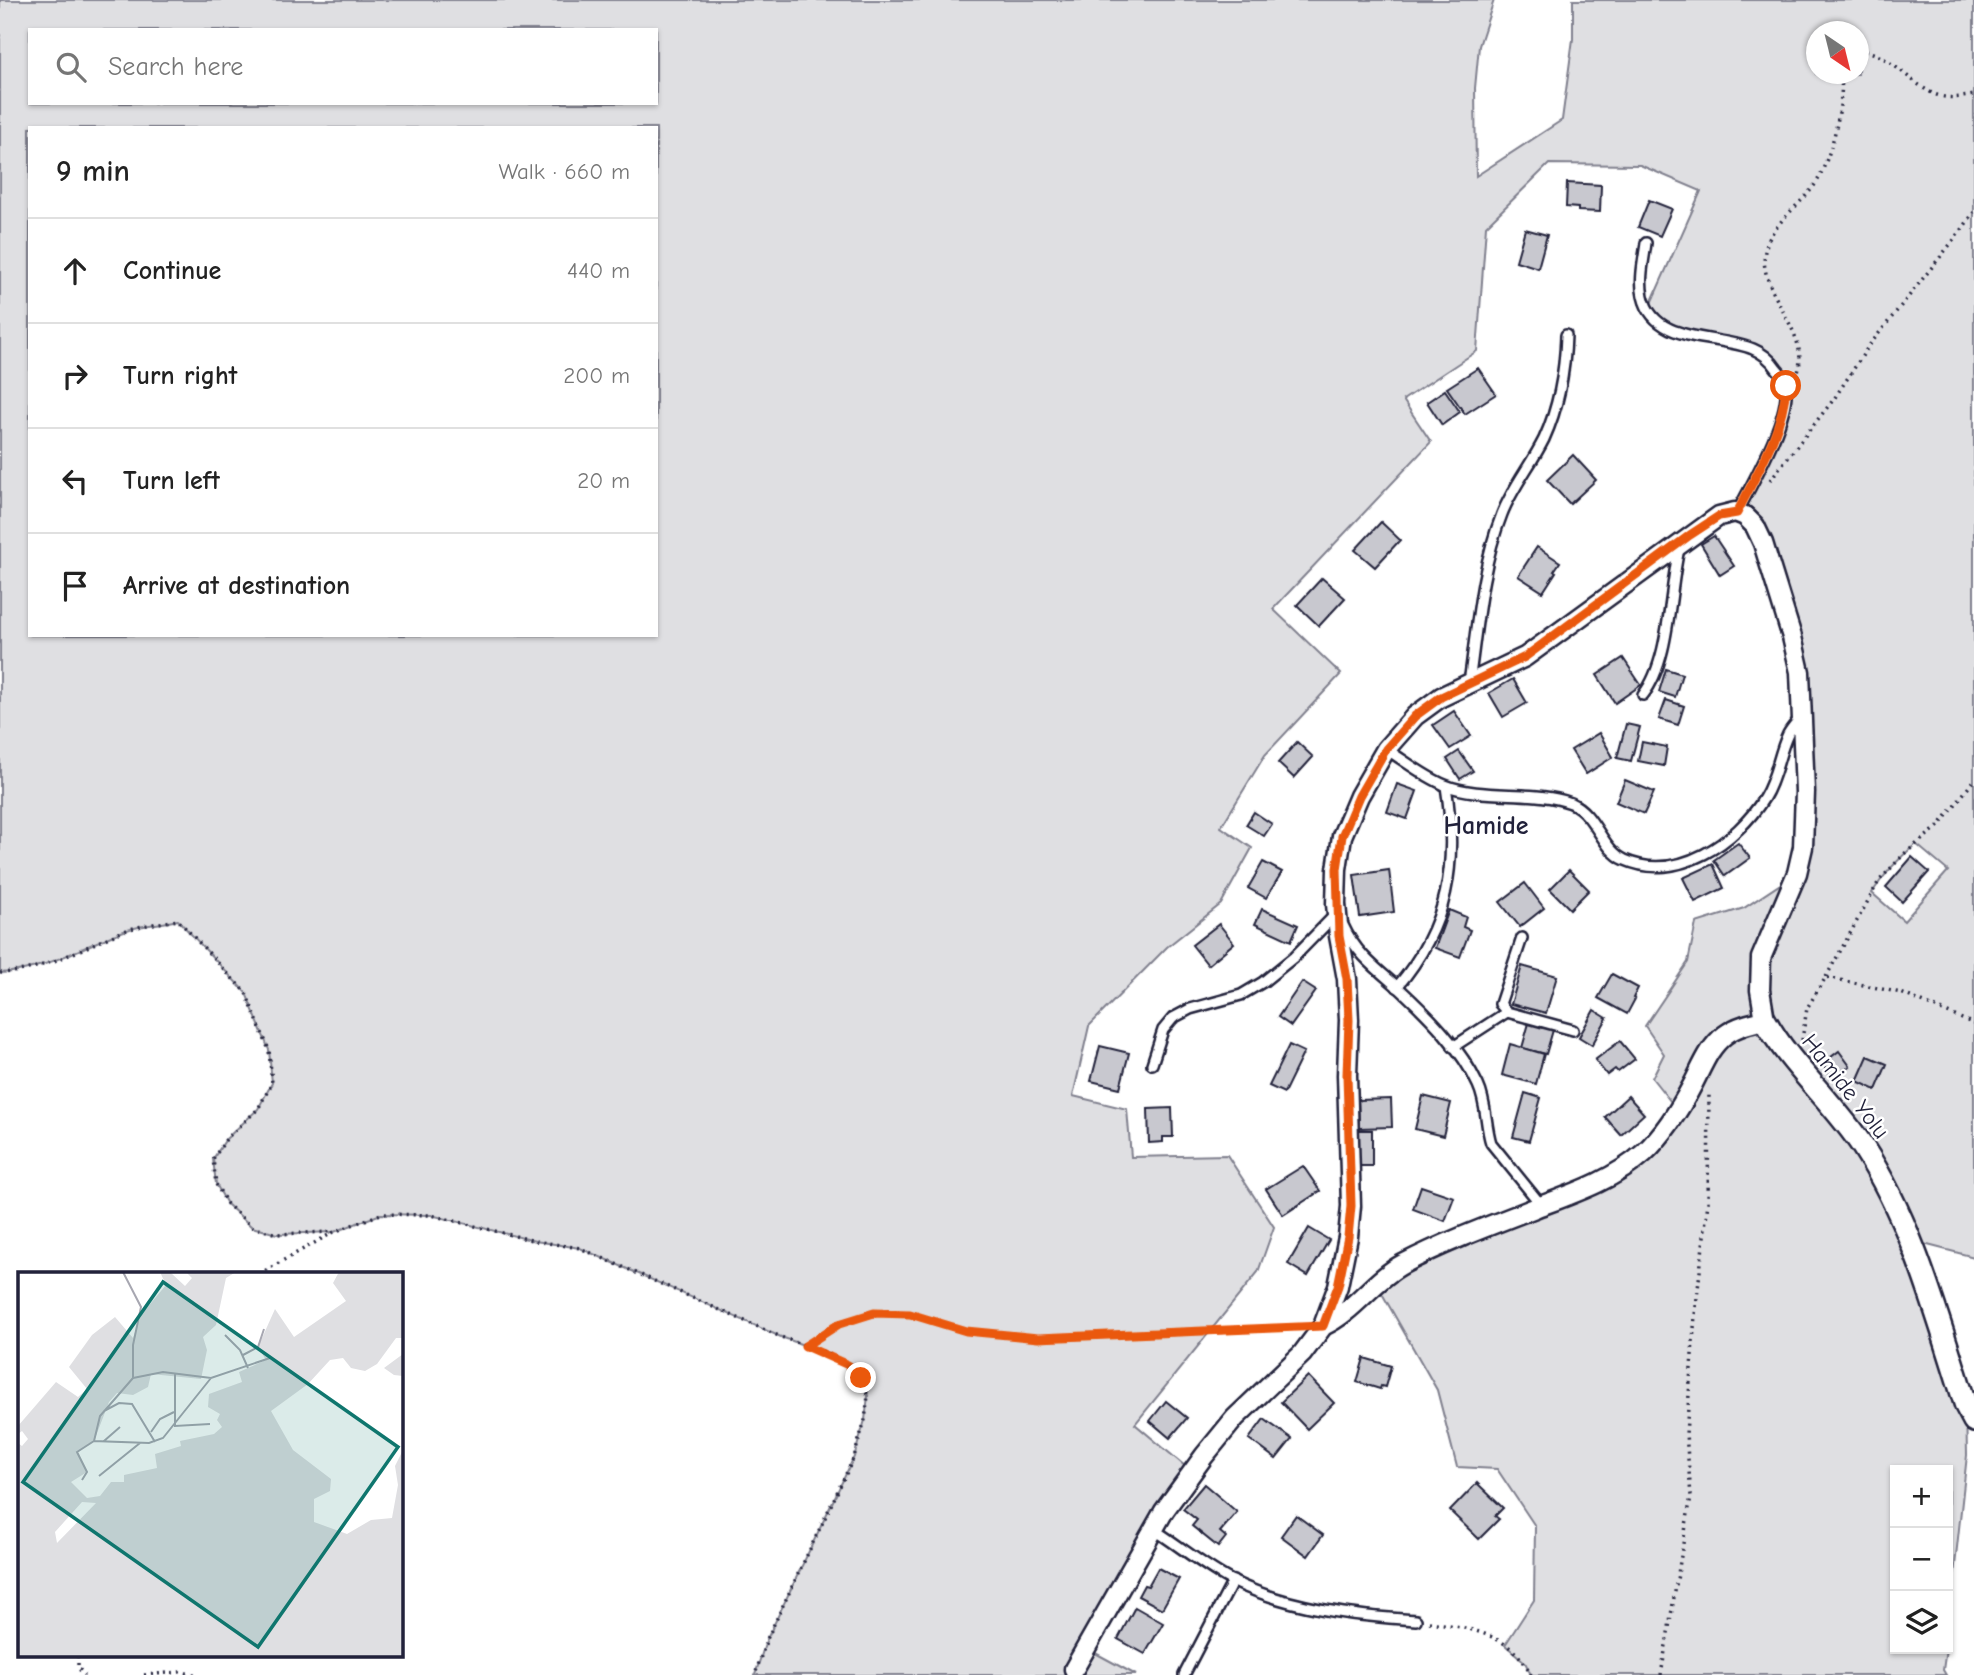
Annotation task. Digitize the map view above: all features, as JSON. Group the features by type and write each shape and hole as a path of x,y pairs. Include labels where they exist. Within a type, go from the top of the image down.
{"street":[{"path":"1074,1669 1153,1529 1235,1418 1302,1354 1323,1326 1338,1286 1351,1206 1347,1075 1349,1020 1347,979 1337,914 1337,869 1342,836 1359,796 1386,749 1415,716 1441,697 1525,657 1719,516 1737,513 1745,516 1755,526 1762,543 1800,672 1802,716 1805,792 1803,847 1797,873 1760,958 1759,990 1765,1020 1744,1025 1724,1035 1710,1052 1671,1124 1644,1153 1619,1171 1542,1206 1441,1245 1399,1266 1376,1283 1341,1316 1323,1326"},
{"name":"Hamide Yolu","path":"1765,1020 1778,1043 1863,1147 1896,1203 1919,1261 1966,1406 1974,1421"}],"lane":[{"path":"1646,243 1641,286 1648,310 1676,332 1741,345 1765,355 1782,374 1786,386 1785,402 1762,463 1737,513"},
{"path":"1469,683 1490,548 1503,512 1544,438 1558,400 1566,366 1566,335"},
{"path":"1643,695 1655,677 1662,657 1673,573 1680,544"},
{"path":"1386,749 1446,786 1487,793 1554,798 1574,804 1623,859 1642,866 1663,868 1681,864 1706,853 1746,822 1763,800 1775,776 1788,734 1802,716"},
{"path":"1397,987 1428,946 1447,894 1450,827 1446,786"},
{"path":"1152,1065 1163,1030 1173,1018 1190,1009 1241,995 1263,982 1294,957 1337,914 1358,952 1433,1022 1453,1047 1478,1084 1485,1103 1491,1143 1542,1206"},
{"path":"1522,938 1500,1004 1507,1012 1573,1030"},
{"path":"1453,1047 1507,1012"},
{"path":"1153,1529 1233,1581 1303,1606 1345,1614 1416,1620"},
{"path":"1184,1675 1233,1581"}],"path":[{"path":"1869,51 1878,54 1937,96 1954,98 1974,95"},
{"path":"1785,402 1798,373 1800,356 1795,336 1769,280 1764,263 1765,251 1778,226 1799,205 1818,179 1833,141 1842,84"},
{"path":"1763,487 1811,429 1868,346 1974,212"},
{"path":"1798,1068 1807,1008 1879,881 1903,854 1939,826 1974,780"},
{"path":"0,973 18,972 57,962 126,930 178,920 246,993 269,1050 272,1083 258,1109 226,1139 213,1158 216,1184 227,1204 252,1227 277,1234 334,1232"},
{"path":"1826,977 1901,993 1974,1024"},
{"path":"1661,1675 1691,1496 1686,1434 1695,1315 1709,1202 1709,1093"},
{"path":"263,1272 334,1232 381,1214 431,1215 535,1241 580,1248 848,1365 861,1378 868,1396 855,1457 766,1641 755,1675"},
{"path":"805,1346 839,1324 874,1313 910,1314 966,1331 1038,1338 1323,1326"},
{"path":"1416,1620 1458,1625 1495,1637 1525,1662 1531,1675"},
{"path":"78,1658 78,1668 85,1675"},
{"path":"144,1675 180,1672 199,1675"}],"shaded area":[{"path":"0,0 1494,0 1479,46 1475,88 1476,176 1562,120 1573,39 1573,0 1974,0 1974,1257 1912,1241 1966,1406 1967,1455 1953,1584 1953,1465 1890,1465 1890,1654 1945,1654 1943,1670 1946,1675 1531,1675 1525,1662 1505,1645 1534,1600 1535,1526 1497,1469 1457,1467 1437,1390 1376,1283 1619,1171 1678,1111 1652,1078 1664,1054 1645,1026 1688,962 1696,923 1744,908 1797,873 1800,672 1762,543 1737,513 1776,430 1786,386 1765,355 1676,332 1648,310 1701,191 1640,165 1549,164 1486,226 1477,351 1403,400 1431,442 1273,609 1341,674 1265,755 1221,827 1252,848 1221,904 1167,947 1089,1026 1073,1096 1127,1109 1131,1157 1227,1155 1274,1227 1258,1272 1135,1424 1192,1472 1086,1648 1136,1675 755,1675 766,1641 854,1457 865,1420 868,1396 861,1378 848,1365 826,1353 781,1337 580,1248 535,1241 431,1215 381,1214 334,1232 277,1234 252,1227 227,1204 216,1184 213,1159 226,1139 258,1109 272,1083 269,1050 246,993 178,920 131,929 33,968 0,973","holes":["1916,844 1948,871 1904,921 1872,893 1887,873"]}],"building":[{"path":"1567,183 1601,185 1600,212 1578,211 1578,208 1566,207"},
{"path":"1649,200 1672,209 1660,236 1638,227"},
{"path":"1525,229 1547,235 1538,268 1516,261"},
{"path":"1478,368 1496,394 1465,414 1447,388"},
{"path":"1445,390 1460,412 1442,425 1427,402"},
{"path":"1573,455 1596,480 1570,504 1547,480"},
{"path":"1381,522 1400,540 1375,567 1355,550"},
{"path":"1714,536 1734,566 1720,575 1701,544"},
{"path":"1537,547 1560,562 1543,592 1518,576"},
{"path":"1322,578 1345,598 1319,626 1297,605"},
{"path":"1623,658 1641,685 1615,703 1597,675"},
{"path":"1666,669 1682,674 1675,697 1659,692"},
{"path":"1513,679 1527,703 1503,717 1489,693"},
{"path":"1666,700 1684,706 1678,725 1659,719"},
{"path":"1454,711 1471,736 1450,749 1433,725"},
{"path":"1626,724 1640,727 1631,761 1617,758"},
{"path":"1599,733 1613,757 1586,774 1571,750"},
{"path":"1297,742 1313,757 1294,778 1278,763"},
{"path":"1642,742 1667,747 1664,766 1638,761"},
{"path":"1459,751 1473,771 1460,779 1447,759"},
{"path":"1625,780 1654,792 1644,814 1616,802"},
{"path":"1397,784 1417,791 1407,819 1387,812"},
{"path":"1254,812 1272,824 1264,836 1246,825"},
{"path":"1738,843 1750,858 1725,876 1714,860"},
{"path":"1912,857 1929,872 1902,902 1886,887"},
{"path":"1263,862 1282,872 1266,898 1248,888"},
{"path":"1713,864 1724,888 1695,902 1683,878"},
{"path":"1389,870 1394,912 1360,917 1354,875"},
{"path":"1569,870 1589,890 1570,909 1550,889"},
{"path":"1525,883 1544,908 1520,927 1500,902"},
{"path":"1262,909 1298,925 1291,941 1255,924"},
{"path":"1449,910 1466,917 1463,927 1470,930 1460,957 1435,948"},
{"path":"1219,924 1234,943 1208,965 1192,945"},
{"path":"1522,966 1557,976 1546,1013 1511,1004"},
{"path":"1612,974 1638,988 1627,1014 1598,998"},
{"path":"1302,982 1316,991 1291,1026 1278,1017"},
{"path":"1594,1010 1607,1018 1592,1045 1579,1037"},
{"path":"1529,1023 1553,1030 1546,1054 1522,1048"},
{"path":"1620,1041 1635,1059 1618,1072 1615,1069 1607,1075 1595,1060"},
{"path":"1510,1044 1544,1054 1536,1084 1502,1075"},
{"path":"1289,1045 1304,1052 1284,1093 1269,1086"},
{"path":"1100,1046 1129,1053 1120,1088 1091,1081"},
{"path":"1839,1051 1850,1066 1833,1079 1822,1064"},
{"path":"1868,1056 1887,1064 1876,1090 1857,1081"},
{"path":"1525,1093 1541,1098 1529,1141 1513,1137"},
{"path":"1423,1096 1451,1103 1443,1136 1415,1129"},
{"path":"1628,1096 1644,1114 1621,1135 1605,1117"},
{"path":"1391,1099 1392,1127 1359,1128 1358,1100"},
{"path":"1172,1108 1173,1137 1163,1137 1163,1142 1149,1143 1148,1109"},
{"path":"1358,1130 1372,1130 1372,1166 1359,1166"},
{"path":"1303,1166 1320,1191 1283,1215 1266,1189"},
{"path":"1421,1186 1454,1197 1445,1221 1413,1209"},
{"path":"1309,1228 1329,1240 1308,1276 1288,1264"},
{"path":"1364,1358 1391,1366 1385,1387 1381,1386 1380,1389 1357,1382"},
{"path":"1308,1376 1334,1403 1307,1429 1281,1402"},
{"path":"1166,1401 1187,1418 1170,1438 1150,1421"},
{"path":"1264,1419 1292,1439 1276,1459 1249,1439"},
{"path":"1477,1483 1503,1508 1495,1516 1499,1519 1479,1539 1450,1511"},
{"path":"1204,1484 1237,1512 1220,1532 1226,1537 1218,1547 1192,1526 1197,1520 1183,1509"},
{"path":"1296,1515 1323,1535 1308,1556 1281,1536"},
{"path":"1158,1568 1179,1579 1162,1609 1138,1596 1144,1585 1148,1586"},
{"path":"1135,1607 1163,1623 1145,1654 1118,1639"}],"district":[{"name":"Hamide","path":"1486,825"}],"route":[{"path":"861,1378 848,1365 805,1346 839,1324 874,1313 910,1314 966,1331 1038,1338 1323,1326 1338,1286 1351,1206 1347,979 1336,904 1342,836 1359,796 1386,749 1415,716 1441,697 1525,657 1690,535 1719,516 1737,513 1776,430 1785,402 1786,386"}]}
